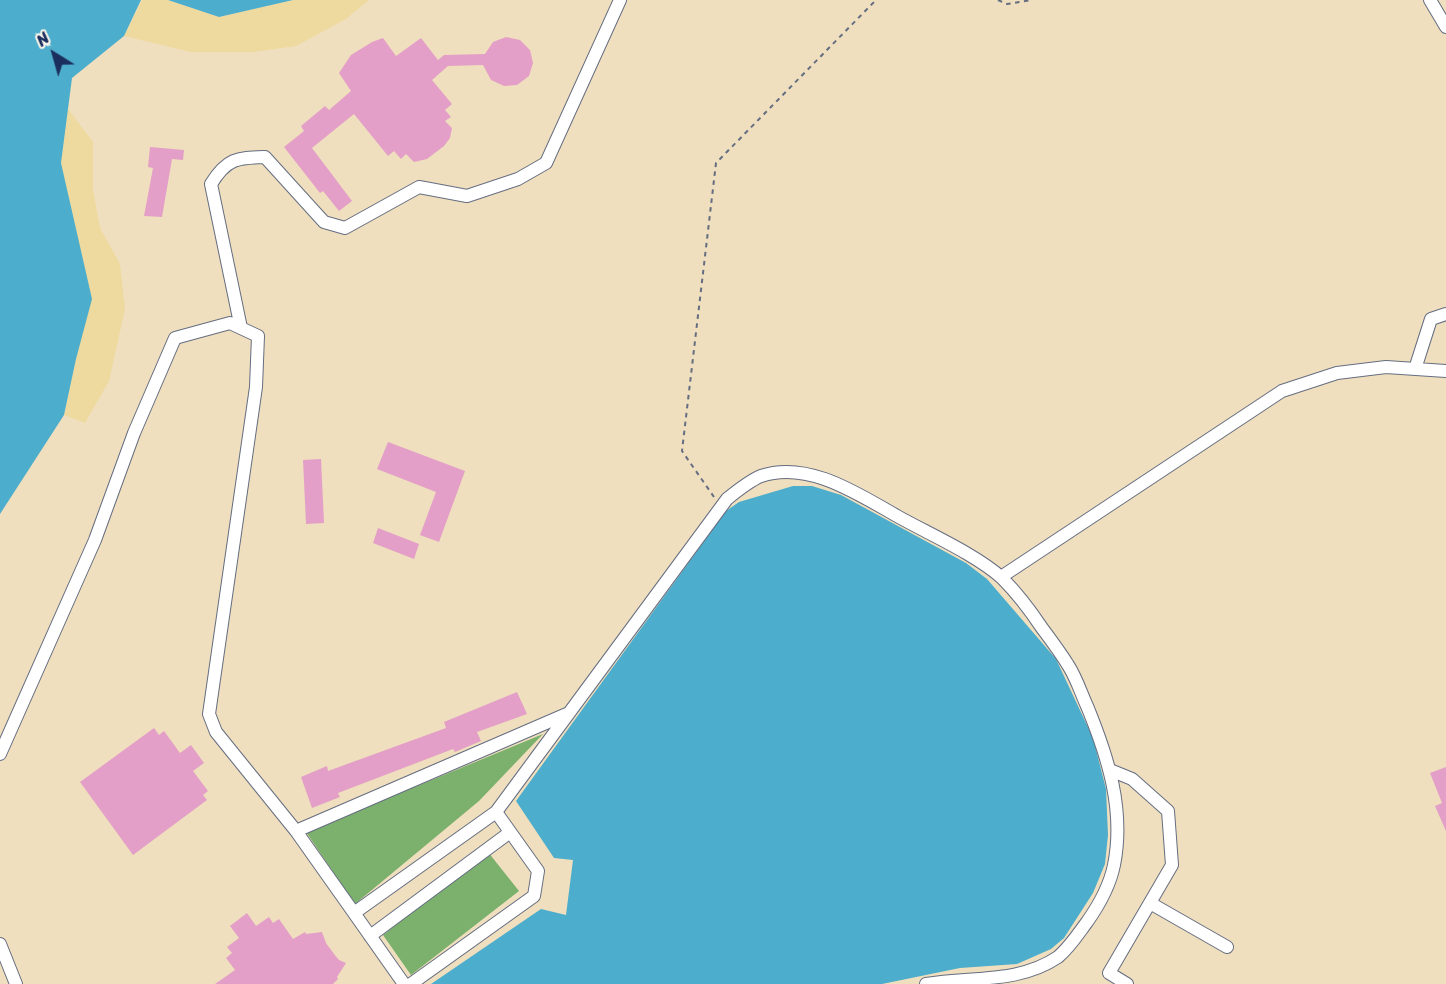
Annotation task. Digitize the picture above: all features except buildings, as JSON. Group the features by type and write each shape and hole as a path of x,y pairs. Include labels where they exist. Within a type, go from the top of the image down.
{"street":[{"path":"241,328 211,184 220,170 237,158 265,157 324,222 345,228 419,187 467,196 518,179 546,163 620,0"},
{"path":"1430,0 1446,27"},
{"path":"1415,369 1431,319 1446,314"},
{"path":"0,754 95,540 134,433 175,338 230,323 258,336 256,387 209,714 216,732 296,831 404,984"},
{"path":"1000,577 1282,391 1336,373 1386,367 1446,371"},
{"path":"354,913 496,812 722,505 760,476 782,471 809,475 843,486 968,555 1000,577 1017,594 1069,666 1098,734 1110,770 1117,804 1114,866 1104,892 1074,941 1057,957 1009,978 927,984"},
{"path":"296,831 570,712"},
{"path":"1110,770 1132,779 1168,811 1172,865 1109,973 1127,984"},
{"path":"411,984 534,896 538,871 496,812"},
{"path":"370,936 509,833"},
{"path":"1150,903 1227,947"},
{"path":"0,944 16,984"}],"path":[{"path":"722,505 682,451 716,163 876,0"},
{"path":"998,0 1007,4 1032,0"}],"green space":[{"path":"543,734 479,801 355,904 306,832"},
{"path":"488,852 519,891 411,975 383,935"}],"sand":[{"path":"142,0 168,0 219,17 293,0 369,0 346,19 296,46 253,52 191,52 124,36"},
{"path":"68,109 93,142 93,190 100,228 120,264 125,309 109,381 85,423 64,415 76,359 61,163"}],"water":[{"path":"0,0 141,0 124,36 72,78 61,163 92,299 64,415 0,514"},
{"path":"168,0 293,0 219,17"},
{"path":"793,486 812,486 841,495 966,563 987,579 1056,659 1093,738 1106,789 1108,835 1105,864 1093,893 1064,938 1051,949 1017,964 960,968 882,984 431,984 541,909 566,915 573,860 554,858 516,801 726,511 739,502"}]}
